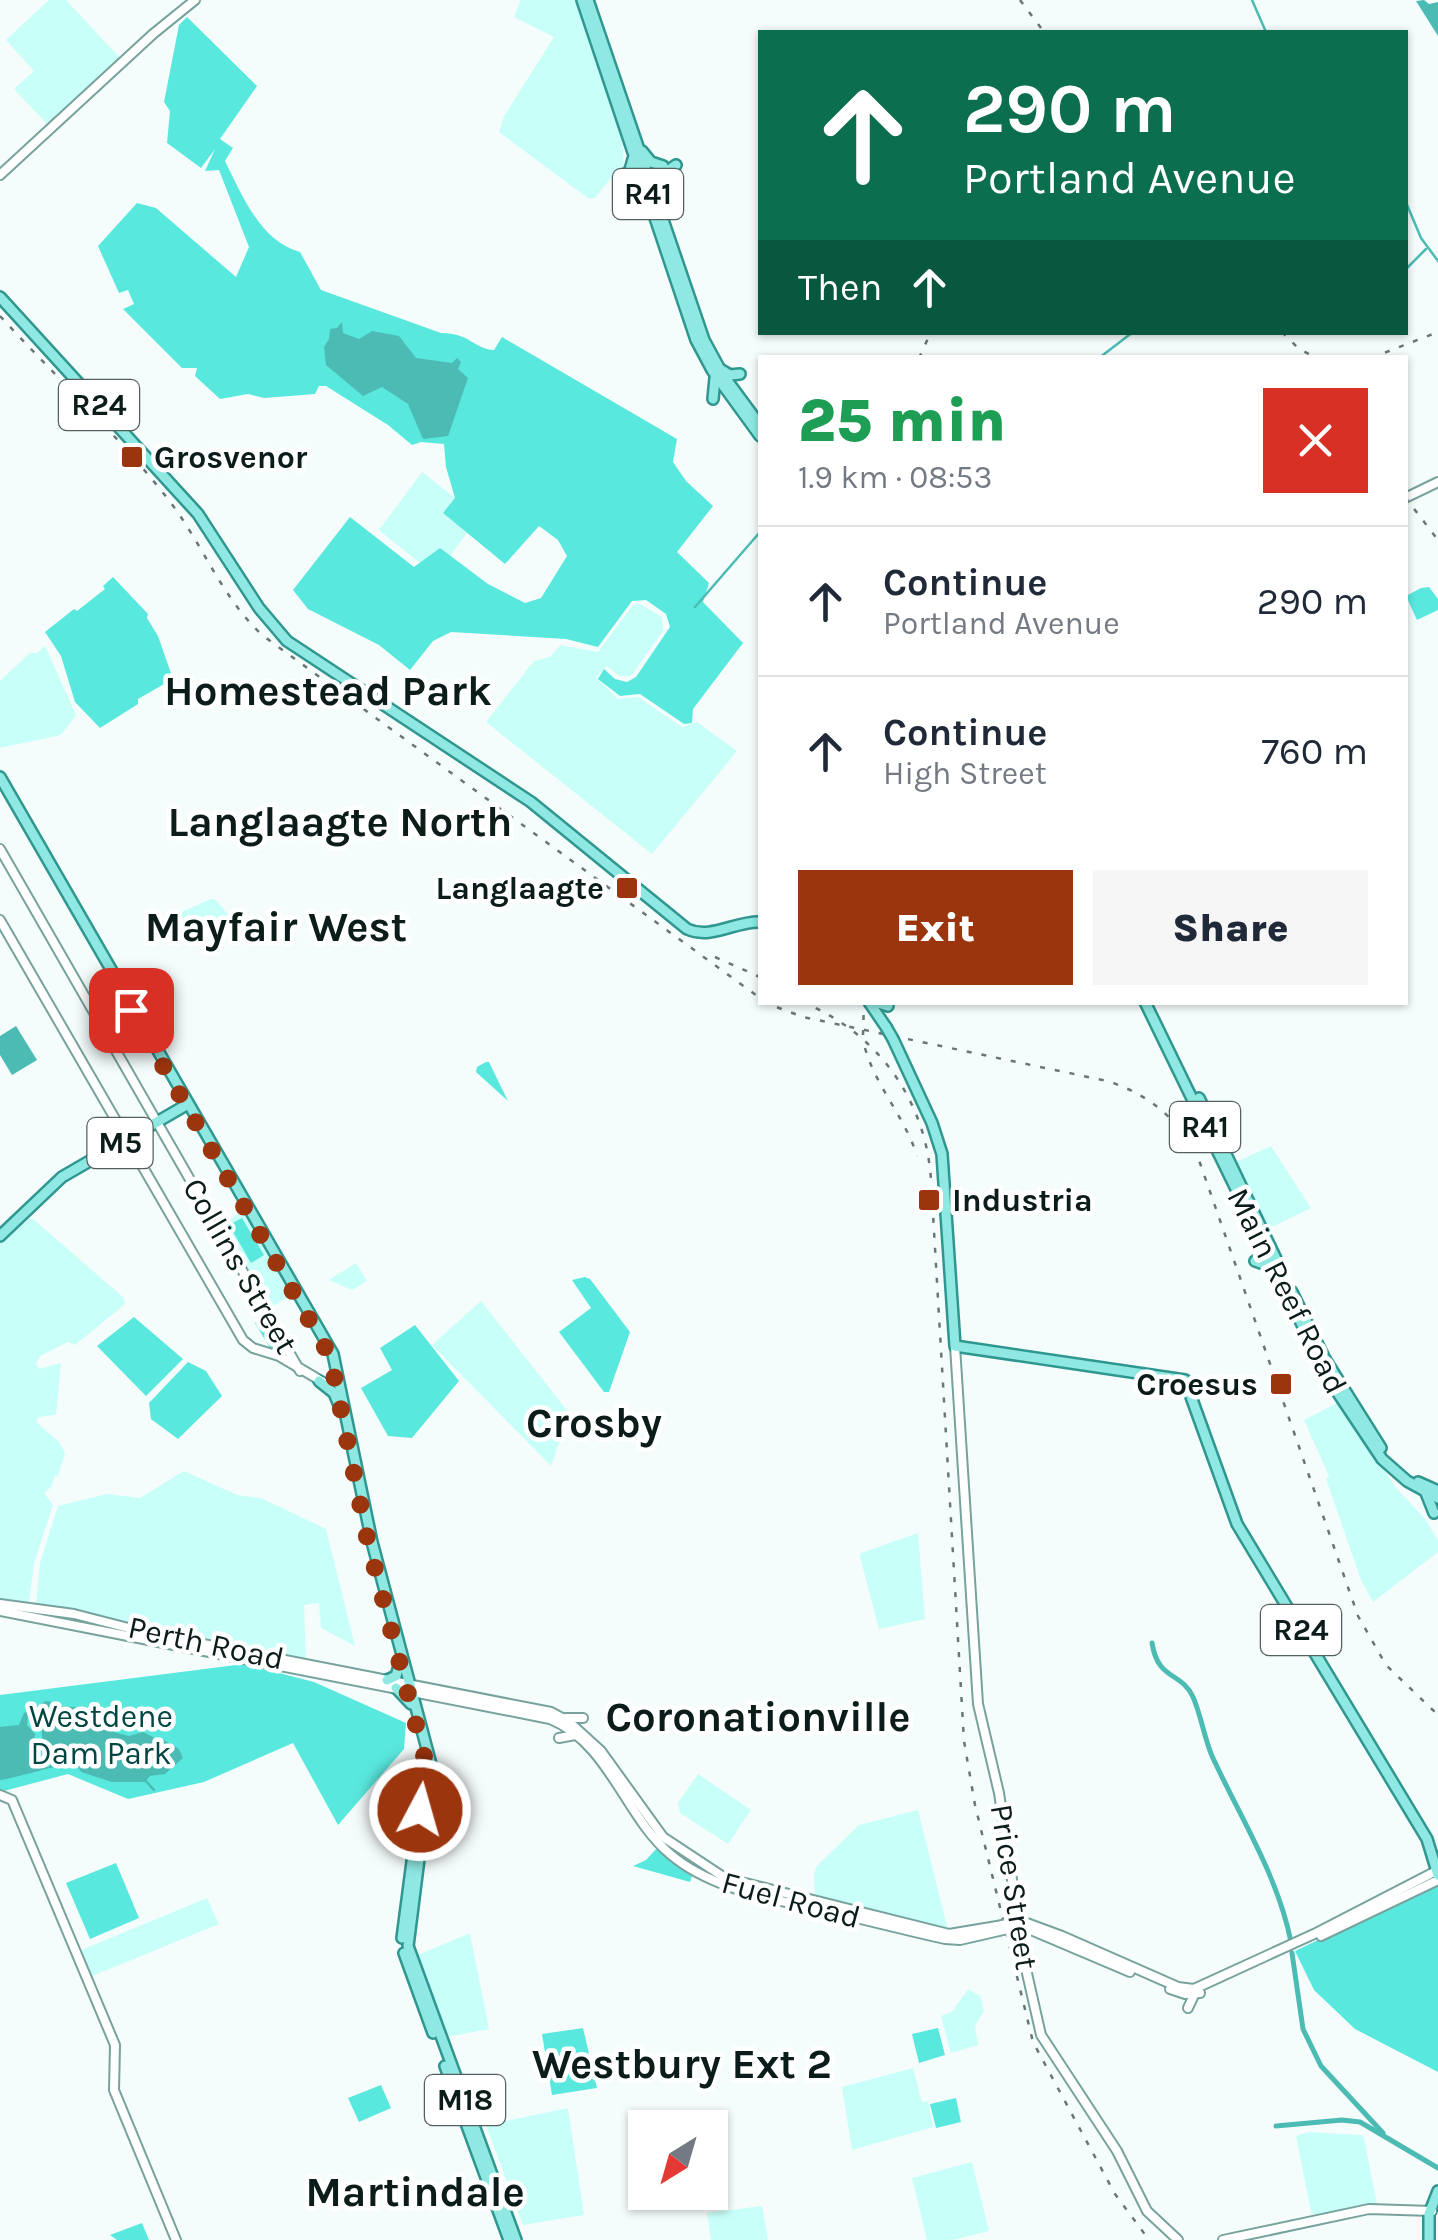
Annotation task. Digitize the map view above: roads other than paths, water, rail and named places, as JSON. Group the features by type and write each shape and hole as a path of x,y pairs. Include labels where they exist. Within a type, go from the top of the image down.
{"main road":[{"path":"0,175 195,0"},
{"name":"R41","path":"585,0 715,369 758,422"},
{"name":"R41","path":"585,0 696,340 758,433"},
{"path":"634,135 648,160 664,166"},
{"path":"620,182 631,168 633,152"},
{"path":"656,198 658,180 676,166"},
{"name":"R24","path":"0,297 198,514 259,608 287,641 531,802 687,929 703,934 758,922"},
{"path":"715,369 742,376 740,392 746,406"},
{"path":"715,369 716,399 734,401"},
{"path":"1408,499 1438,484"},
{"path":"0,779 332,1355 406,1688"},
{"name":"Collins Street","path":"0,849 301,1371 339,1389"},
{"path":"0,920 245,1342 280,1356 301,1371"},
{"path":"874,1005 932,1123 942,1154 956,1346"},
{"path":"883,1005 890,1007 885,1024"},
{"name":"Main Reef Road","path":"1150,1005 1319,1355"},
{"name":"M5","path":"0,1236 62,1177 187,1104"},
{"name":"Main Reef Road","path":"1231,1172 1261,1243 1319,1355 1382,1458 1424,1488 1438,1491"},
{"path":"1261,1243 1254,1259 1274,1269"},
{"name":"R24","path":"956,1346 1185,1380 1234,1517 1427,1840 1438,1874"},
{"name":"Price Street","path":"956,1346 978,1704 1000,1792 1008,1927 1021,1940 1044,2042 1117,2151 1147,2211 1178,2240"},
{"path":"319,1381 334,1393 342,1412"},
{"path":"339,1389 356,1490 399,1666 414,1706 427,1695"},
{"path":"1424,1488 1434,1513"},
{"path":"367,1518 379,1538"},
{"name":"Perth Road","path":"0,1608 406,1688"},
{"name":"Perth Road","path":"0,1608 87,1616 152,1634 387,1680 406,1688"},
{"path":"387,1680 396,1676 399,1666"},
{"path":"406,1688 559,1719 583,1718 569,1732"},
{"path":"406,1688 548,1711 569,1732"},
{"name":"M18","path":"406,1688 431,1764 408,1933 410,1961 513,2240"},
{"path":"559,1719 569,1732"},
{"name":"Fuel Road","path":"569,1732 604,1754 660,1834 728,1880 950,1934 1008,1927"},
{"name":"Fuel Road","path":"569,1732 604,1765 663,1848 697,1873 722,1884 956,1940 1008,1927"},
{"path":"0,1795 12,1800 114,2046 114,2090 176,2240"},
{"path":"1008,1927 1062,1936 1178,1987 1194,1990 1438,1874"},
{"path":"1008,1927 1031,1930 1179,1993 1194,1995 1438,1874"},
{"path":"1021,1940 1031,1930"},
{"path":"919,1944 928,1935"},
{"path":"1188,2008 1194,1995"},
{"path":"1432,2240 1432,2211 1438,2190"},
{"path":"1223,2240 1368,2209 1432,2211"}],"waterway":[{"path":"1252,0 1265,30"},
{"path":"1408,207 1421,238 1438,261"},
{"path":"1408,267 1426,249"},
{"path":"1103,355 1129,335"},
{"path":"695,607 758,534"},
{"path":"1152,1643 1159,1664 1193,1697 1212,1756 1277,1894 1291,1942"},
{"path":"145,1780 154,1790"},
{"path":"1292,1953 1303,2029 1321,2066 1383,2133"},
{"path":"1276,2126 1360,2122 1438,2168"}],"railway":[{"path":"1020,0 1042,30"},
{"path":"0,316 152,479 183,520 235,604 262,635 758,997"},
{"path":"1379,355 1438,332"},
{"path":"920,355 930,335"},
{"path":"1285,335 1311,355"},
{"path":"1408,501 1438,540"},
{"path":"715,957 758,976"},
{"path":"771,1005 803,1017 1107,1081 1151,1102 1174,1122 1200,1163 1358,1616 1386,1665 1438,1715"},
{"path":"808,1005 853,1031 893,1072 908,1096 927,1151 964,1741 975,1805 1033,2042 1115,2194 1149,2240"},
{"path":"863,1035 864,1005"},
{"path":"865,1048 917,1156"}],"place":[{"name":"Grosvenor","path":"132,457"},
{"name":"Langlaagte","path":"627,888"},
{"name":"Industria","path":"929,1200"},
{"name":"Croesus","path":"1281,1384"}],"district":[{"name":"Homestead Park","path":"328,691"},
{"name":"Langlaagte North","path":"340,822"},
{"name":"Mayfair West","path":"276,927"},
{"name":"Crosby","path":"594,1423"},
{"name":"Coronationville","path":"758,1717"},
{"name":"Westbury Ext 2","path":"682,2064"},
{"name":"Martindale","path":"415,2192"}],"park label":[{"name":"Westdene Dam Park","path":"101,1734"}]}
